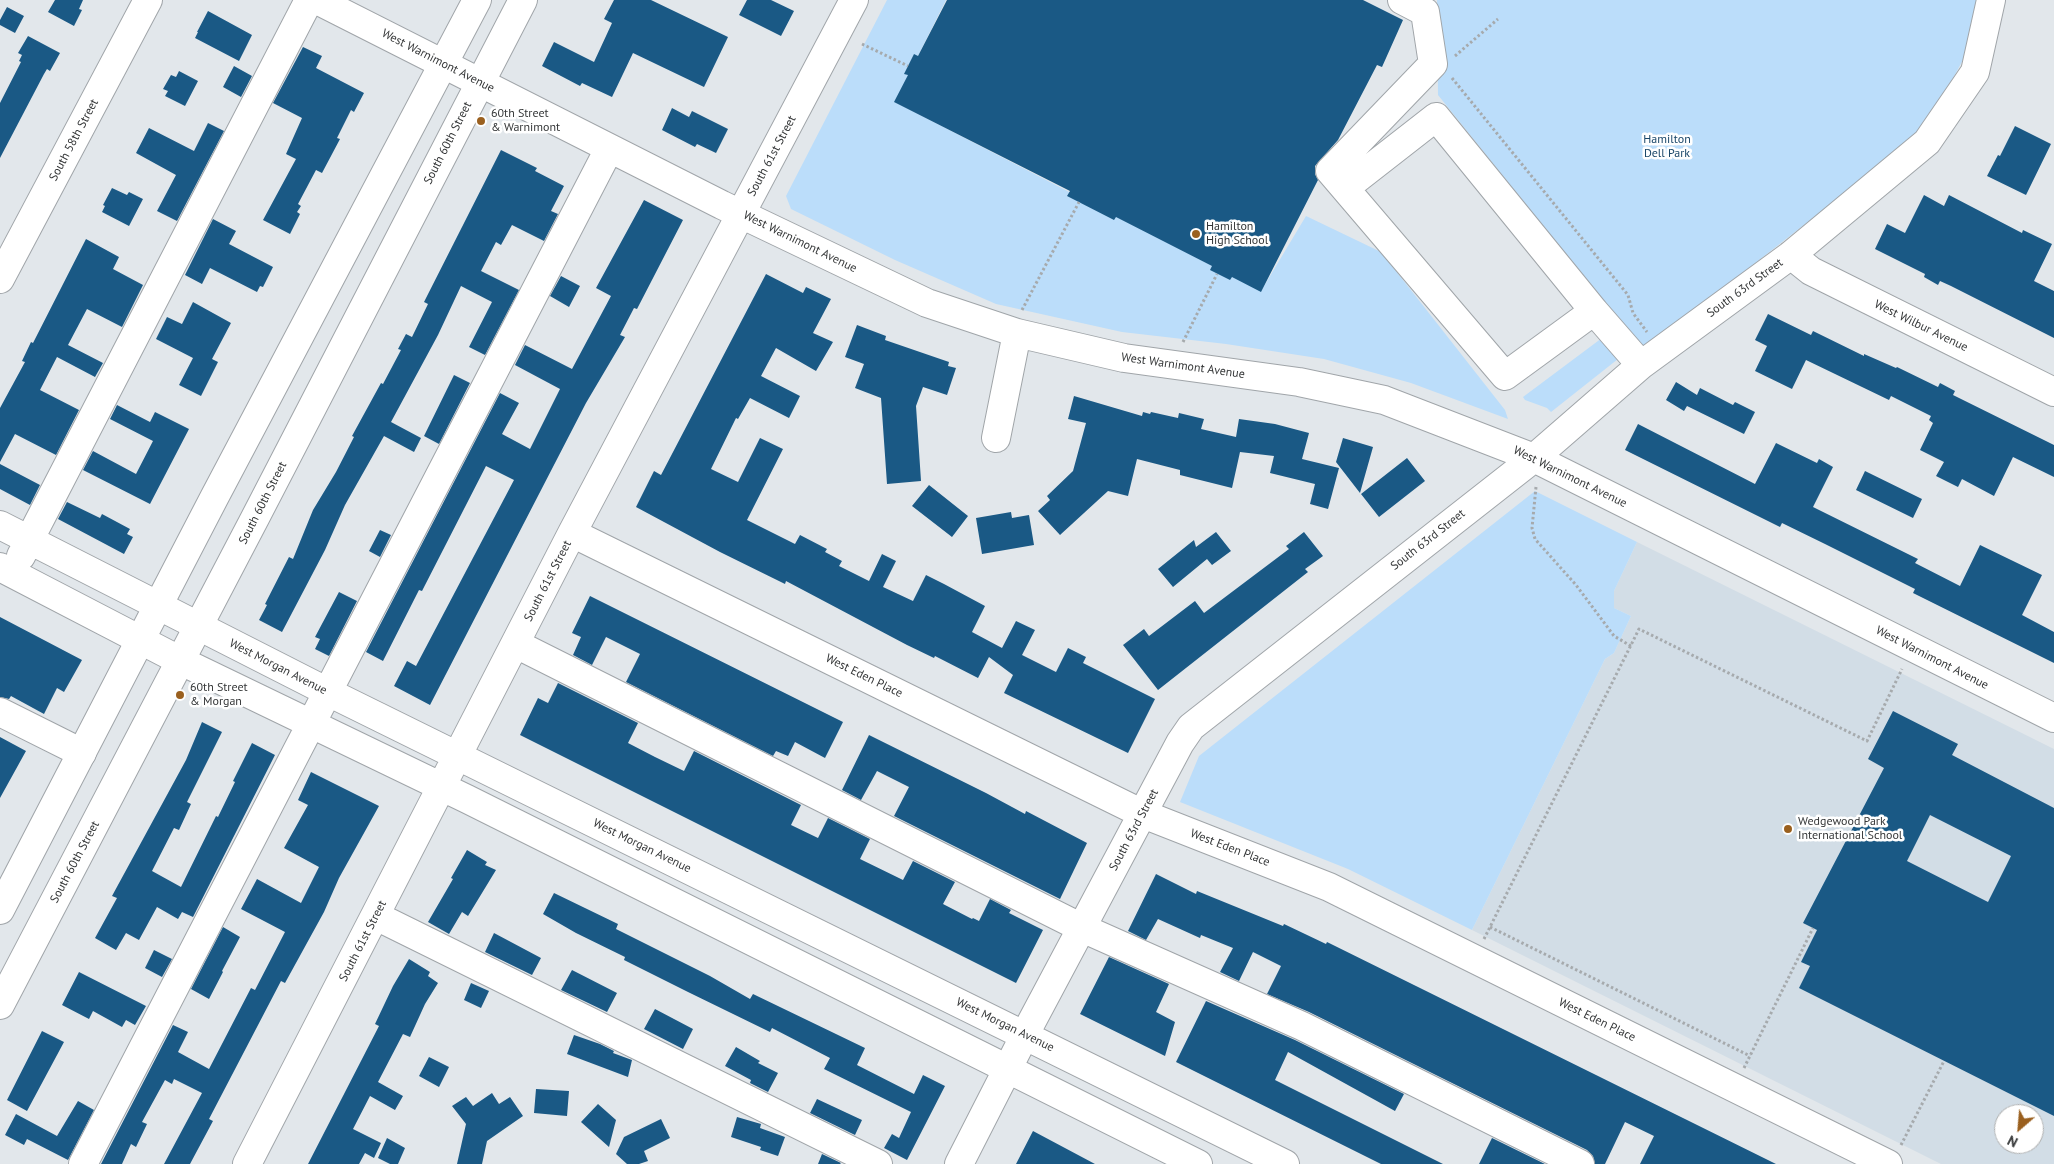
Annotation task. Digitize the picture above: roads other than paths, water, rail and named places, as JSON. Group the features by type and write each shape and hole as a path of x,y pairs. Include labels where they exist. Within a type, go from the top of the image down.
{"street":[{"name":"South 58th Street","path":"0,279 148,0"},
{"path":"310,0 30,540 6,570 181,661 442,787 1198,1164"},
{"name":"West Warnimont Avenue","path":"317,0 609,149 927,303 1019,323 1124,358 1299,382 1384,400 2054,718"},
{"path":"0,910 477,0"},
{"name":"South 60th Street","path":"0,1005 181,661 523,0"},
{"name":"South 61st Street","path":"247,1164 459,756 572,533 854,0"},
{"path":"1402,0 1425,12 1433,64 1330,171 1505,376 1594,311"},
{"name":"South 63rd Street","path":"959,1164 1024,1035 1180,743 1191,727 1535,471 1641,365 1791,255 1927,142 1975,72 1990,0"},
{"path":"1345,188 1436,117 1594,311 1641,365"},
{"path":"83,1164 609,149"},
{"name":"West Wilbur Avenue","path":"1791,255 1811,271 2054,392"},
{"path":"996,438 1019,323"},
{"name":"West Morgan Avenue","path":"0,524 328,692 1285,1164"},
{"name":"West Eden Place","path":"572,533 1143,814 1328,886 1894,1155"},
{"path":"516,644 1082,928 1302,1026 1580,1164"},
{"path":"0,712 82,753"},
{"path":"376,916 878,1164"}],"place":[{"name":"60th Street & Warnimont","path":"481,121"},
{"name":"Hamilton High School","path":"1196,234"},
{"name":"60th Street & Morgan","path":"180,695"},
{"name":"Wedgewood Park International School","path":"1788,829"}],"park label":[{"name":"Hamilton Dell Park","path":"1667,147"}]}
